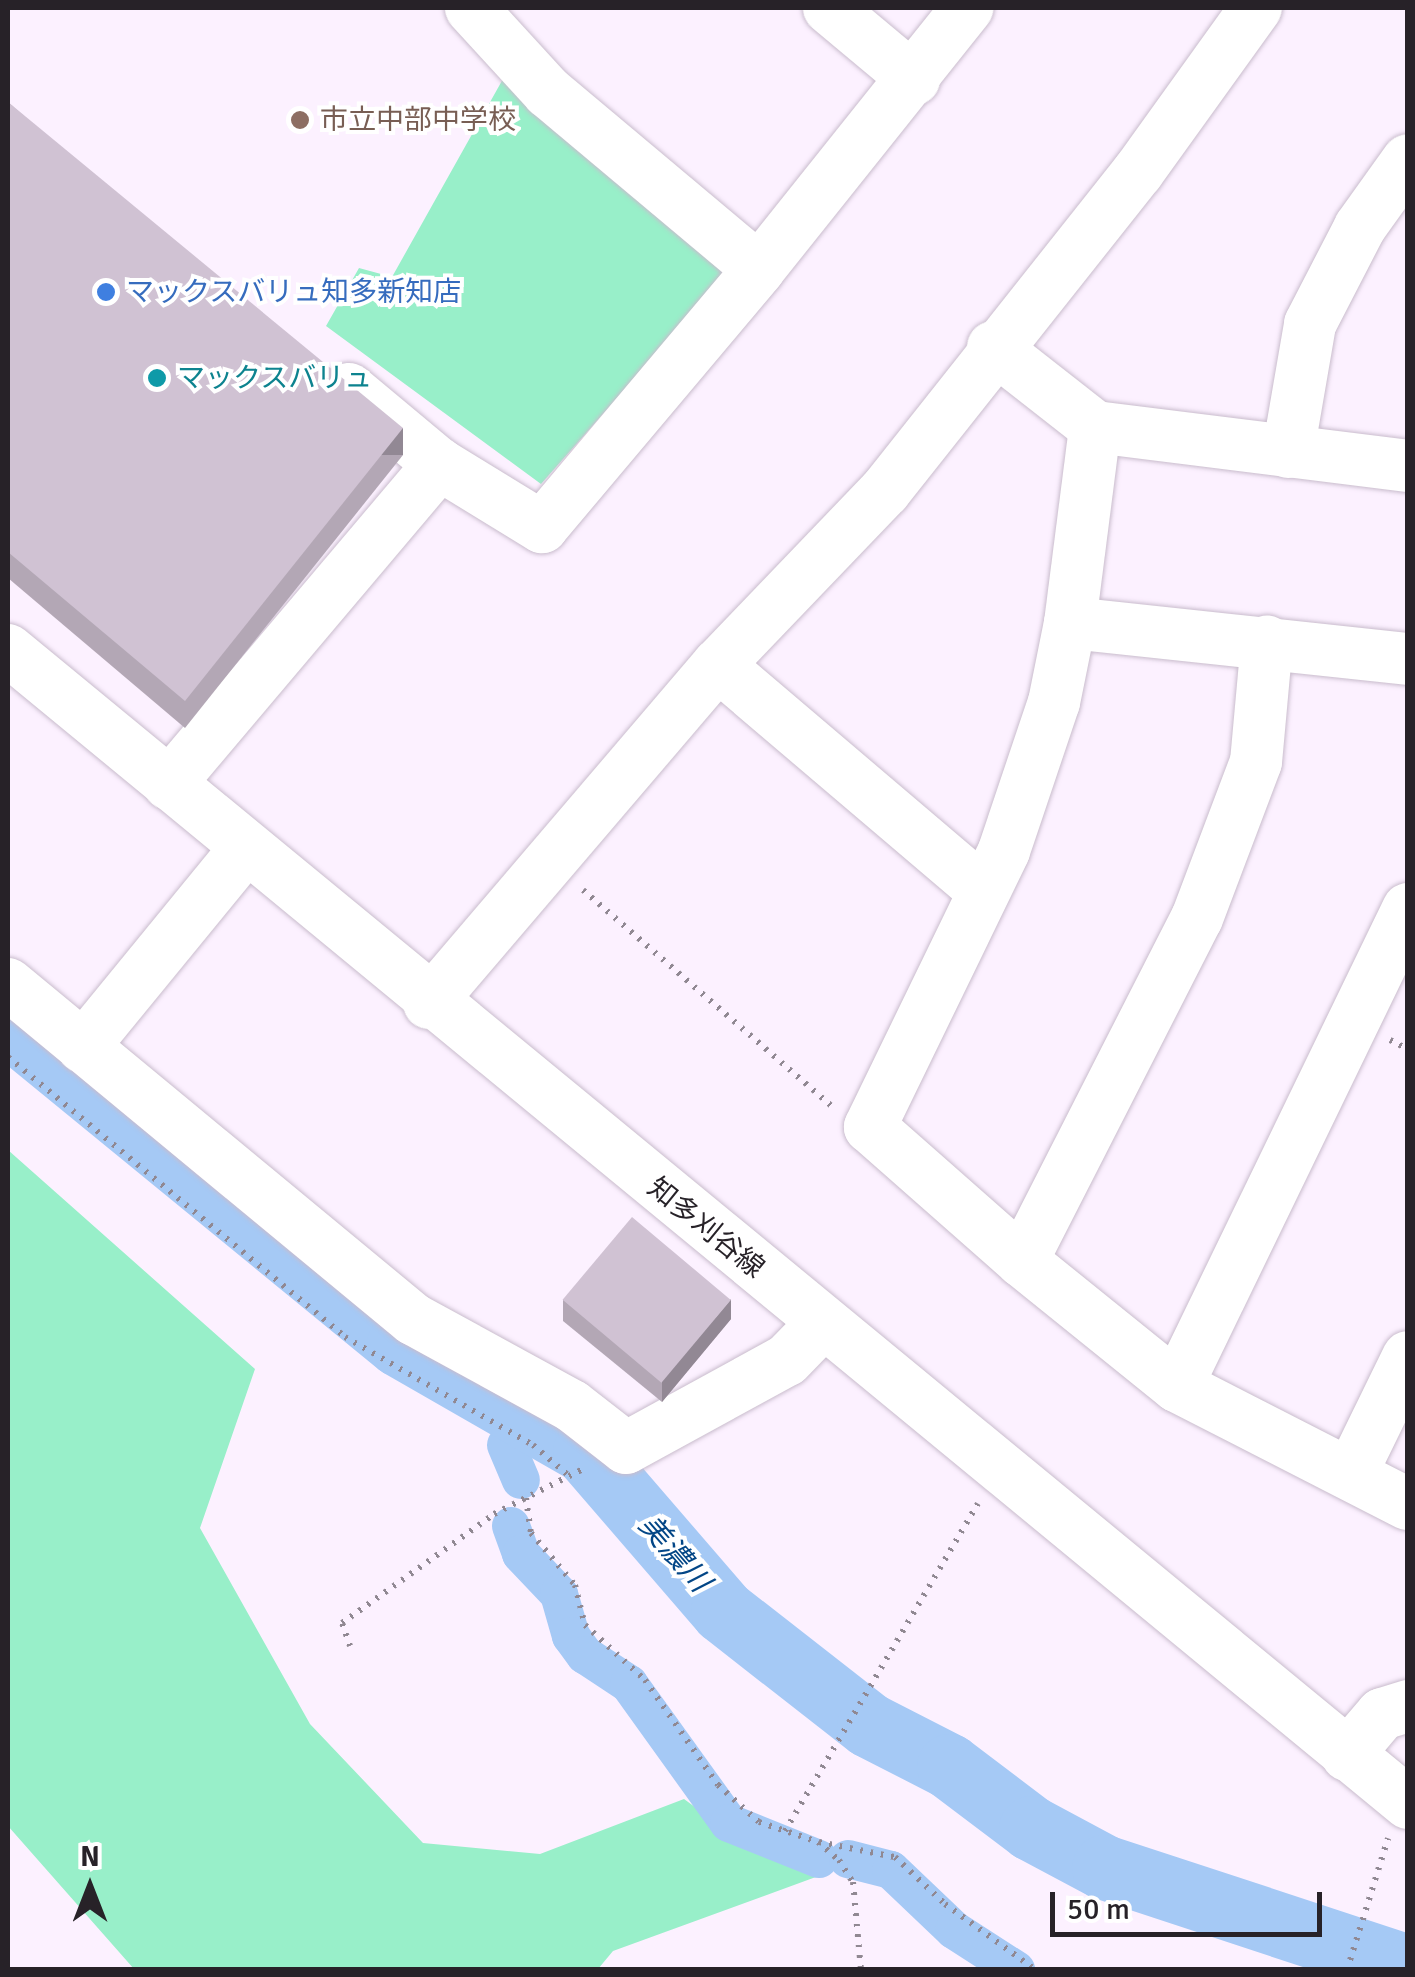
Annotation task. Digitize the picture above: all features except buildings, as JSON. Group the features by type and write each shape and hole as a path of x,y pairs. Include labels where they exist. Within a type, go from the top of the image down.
{"street":[{"path":"471,8 548,92 759,270"},
{"path":"829,8 914,79"},
{"path":"305,353 439,464 542,527 759,270 914,79 966,8"},
{"path":"429,1003 552,864 718,665 884,491 993,347 1138,172 1256,8"},
{"path":"1288,452 1310,324 1360,227 1408,160"},
{"path":"993,347 1096,428 1408,466"},
{"path":"1096,428 1070,624 1031,780 984,890 870,1127 1022,1262 1177,1386 1408,1504"},
{"path":"169,784 439,464"},
{"path":"1070,624 1408,658"},
{"path":"1022,1262 1197,918 1256,762 1267,642"},
{"name":"知多刈谷線","path":"8,650 429,1003 1347,1755 1397,1815"},
{"path":"718,665 984,890"},
{"path":"83,1047 246,848"},
{"path":"1177,1386 1408,910"},
{"path":"8,984 413,1319 572,1406 626,1448 787,1360 822,1324"},
{"path":"1350,1474 1408,1357"},
{"path":"1347,1755 1382,1714 1408,1706"}],"path":[{"path":"552,864 855,1126 870,1127"},
{"path":"8,1056 346,1338 533,1445 568,1476"},
{"path":"350,1646 342,1623 526,1498 626,1448"},
{"path":"785,1831 1000,1469"},
{"path":"526,1498 531,1533 575,1585 585,1625 645,1680 740,1810 818,1842 895,1856 945,1904 1036,1970"},
{"path":"1347,1970 1397,1815"},
{"path":"818,1842 853,1882 861,1970"}],"green space":[{"path":"508,70 747,251 541,484 326,326 359,268 392,277"},
{"path":"8,1150 255,1369 200,1528 310,1724 423,1843 540,1854 684,1799 748,1846 824,1874 613,1951 598,1969 134,1969 8,1826"}],"waterway":[{"name":"美濃川","path":"8,1024 399,1344 585,1451 723,1611 869,1725 949,1766 1031,1828 1104,1867 1408,1967"},
{"path":"506,1445 521,1480"},
{"path":"511,1526 521,1554 559,1594 571,1636 585,1655 629,1684 729,1823 819,1859"},
{"path":"848,1859 891,1870 954,1930 1016,1970"}],"place":[{"name":"市立中部中学校","path":"300,120"},
{"name":"マックスバリュ知多新知店","path":"106,292"},
{"name":"マックスバリュ","path":"157,378"}]}
